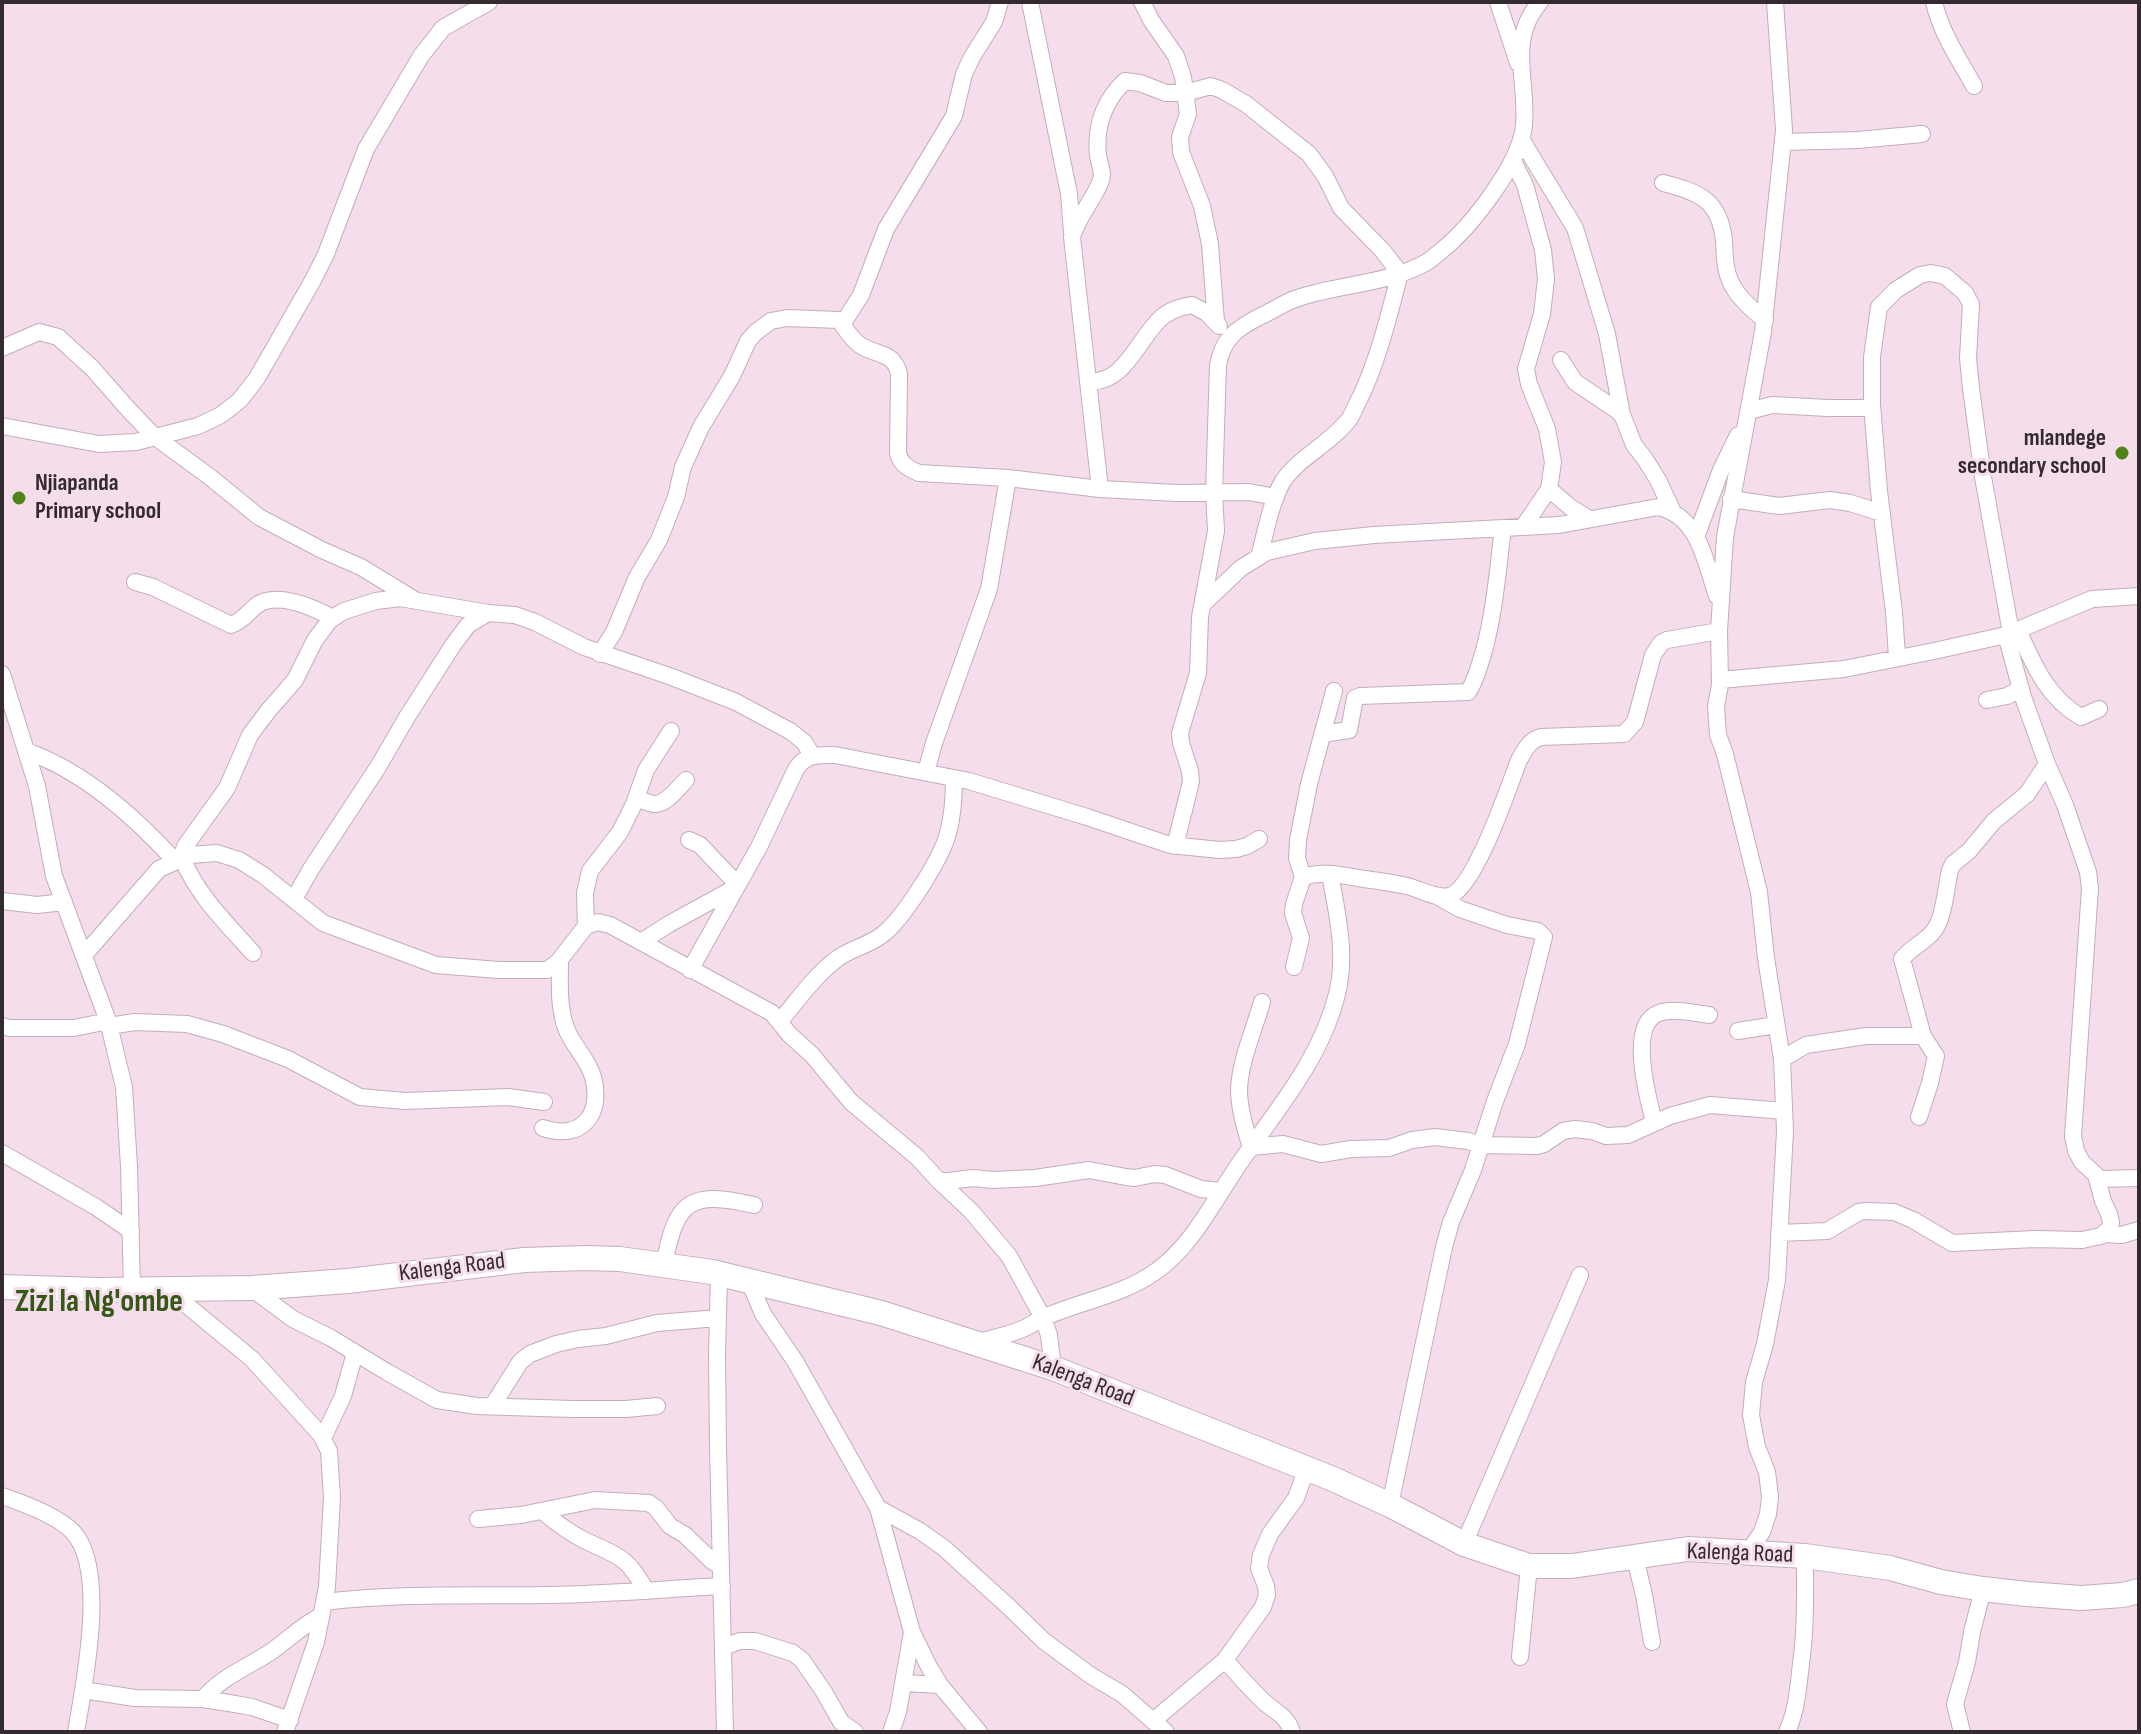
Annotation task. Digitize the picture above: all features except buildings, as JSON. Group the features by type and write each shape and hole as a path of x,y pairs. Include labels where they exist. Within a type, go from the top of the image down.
{"main road":[{"name":"Kalenga Road","path":"2,1287 251,1288 348,1281 524,1260 620,1259 664,1265 719,1274 881,1313 1053,1368 1307,1468 1390,1505 1464,1544 1529,1566 1572,1566 1688,1549 1805,1556 1890,1568 1941,1582 1983,1589 2081,1598 2139,1591"}],"street":[{"path":"2,426 99,444 136,442 198,426 221,415 240,400 257,378 320,267 366,149 388,110 437,33 489,2"},
{"path":"600,654 614,632 637,577 659,540 676,497 683,467 701,427 732,376 748,341 771,321 787,318 845,320 848,316 861,295 886,229 954,116 964,74 994,22 1000,2"},
{"path":"1030,2 1069,194 1100,489"},
{"path":"1142,2 1176,56 1183,77 1188,114 1180,137 1181,152 1202,206 1210,244 1216,322"},
{"path":"1498,2 1522,72"},
{"path":"1175,846 1191,782 1180,733 1198,673 1203,604 1216,531 1214,492 1220,352 1227,339 1246,324 1291,300 1400,273 1427,262 1449,244 1494,192 1513,161 1524,127 1520,49 1524,30 1540,2"},
{"path":"1748,1552 1762,1532 1770,1497 1767,1472 1757,1447 1751,1415 1754,1382 1777,1280 1785,1131 1782,1059 1759,892 1718,735 1716,706 1720,680 1719,631 1725,537 1765,320 1783,142 1775,2"},
{"path":"1934,2 1945,35 1974,86"},
{"path":"1072,237 1076,224 1100,183 1099,122 1108,100 1123,82 1129,80 1166,93 1185,93 1211,86 1246,104 1303,147 1325,176 1341,208 1400,273"},
{"path":"1783,142 1922,134"},
{"path":"1521,139 1575,228 1607,334 1622,415 1634,445 1658,480 1672,510 1685,521 1696,537 1720,605"},
{"path":"1513,161 1525,185 1543,250 1546,279 1542,314 1526,369 1547,429 1553,462 1549,489 1523,527"},
{"path":"1663,183 1696,193 1713,207 1720,220 1730,282 1746,303 1765,320"},
{"path":"1259,557 1276,497 1284,481 1336,434 1351,416 1369,378 1400,273"},
{"path":"1897,657 1872,408 1872,357 1879,307 1896,290 1920,275 1931,273 1945,276 1965,293 1971,304 1968,358 1971,388 1983,477 2021,689 2088,872 2090,888 2073,1136 2082,1162 2098,1179 2111,1222 2104,1234"},
{"path":"1088,381 1099,382 1112,375 1131,357 1158,321 1172,310 1192,305 1207,313 1227,339"},
{"path":"839,320 857,344 892,359 897,365 898,453 909,469 919,473 1008,478 1100,489 1177,493 1249,492 1276,497"},
{"path":"2,348 39,332 58,337 92,368 154,436 259,517 361,567 415,600"},
{"path":"1561,360 1575,382 1622,415"},
{"path":"1696,537 1721,470 1749,415 1772,405 1872,408"},
{"path":"926,772 989,589 1008,478"},
{"path":"1549,489 1589,519"},
{"path":"1731,499 1779,506 1830,500 1882,513"},
{"path":"1203,604 1241,568 1267,552 1315,541 1559,525 1658,507 1672,510"},
{"path":"1322,734 1349,730 1353,704 1355,698 1360,696 1468,692 1484,653 1496,599 1503,528"},
{"path":"135,582 153,587 231,625 245,618 259,604 272,600 297,603 333,618"},
{"path":"1720,680 1844,669 2012,633 2092,599 2139,596"},
{"path":"179,859 227,788 250,735 295,680 322,629 344,611 376,601 400,598 515,615 535,622 600,654 736,702 790,731 804,742 812,755"},
{"path":"294,899 453,645 468,625 488,613"},
{"path":"1435,895 1455,893 1471,874 1491,833 1519,760 1533,740 1541,737 1624,734 1635,722 1657,647 1667,640 1719,631"},
{"path":"2012,633 2039,676 2056,696 2081,717 2099,709"},
{"path":"2,674 37,786 54,876 109,1024 124,1087 132,1289"},
{"path":"1987,700 2021,689"},
{"path":"1294,967 1301,938 1293,913 1303,877 1297,858 1298,840 1309,784 1334,691"},
{"path":"586,926 585,893 590,871 620,832 646,770 671,731"},
{"path":"26,751 48,759 104,795 179,859 207,902 253,953"},
{"path":"690,970 759,847 796,769 812,755 835,755 954,778 1175,846 1236,849 1259,839"},
{"path":"1919,1117 1936,1054 1923,1036 1903,958 1936,928 1953,864 1969,851 1994,821 2027,794 2047,764"},
{"path":"780,1021 830,965 882,935 906,909 948,836 954,778"},
{"path":"635,800 654,804 664,802 686,780"},
{"path":"689,840 700,845 735,886"},
{"path":"84,955 159,869 179,859 217,853 239,860 263,875 323,923 436,965 547,970 560,960 586,926 598,922 610,925 772,1013 851,1102 917,1157 971,1211 1009,1256 1043,1318 1049,1335 1053,1368"},
{"path":"1303,877 1330,874 1410,887 1435,895 1460,909 1507,925 1538,931 1544,937 1517,1044 1444,1247 1390,1505"},
{"path":"973,1344 1026,1328 1043,1318 1134,1285 1158,1270 1182,1248 1275,1115 1313,1056 1328,1023 1338,993 1342,959 1330,874"},
{"path":"641,942 735,886"},
{"path":"2,901 37,905 64,902"},
{"path":"543,1128 564,1132 578,1129 591,1117 594,1104 593,1077 567,1030 561,1009 560,960"},
{"path":"1251,1147 1239,1090 1262,1002"},
{"path":"1654,1122 1645,1089 1644,1027 1650,1017 1663,1011 1709,1015"},
{"path":"2,1026 74,1028 135,1022 187,1024 288,1059 360,1097 405,1101 508,1097 544,1102"},
{"path":"1738,1031 1776,1025"},
{"path":"1782,1059 1806,1045 1866,1036 1923,1036"},
{"path":"1251,1147 1283,1144 1321,1154 1389,1148 1402,1142 1435,1137 1481,1145 1537,1146 1563,1131 1575,1129 1606,1136 1628,1135 1654,1122 1710,1105 1784,1111"},
{"path":"2,1153 96,1207 131,1231"},
{"path":"940,1182 973,1178 1035,1178 1089,1170 1135,1178 1165,1175 1201,1189 1221,1191"},
{"path":"2098,1179 2139,1178"},
{"path":"664,1265 673,1228 685,1207 693,1201 711,1198 754,1205"},
{"path":"1779,1233 1827,1231 1866,1211 1894,1212 1952,1243 1964,1244 2035,1239 2082,1240 2139,1230"},
{"path":"719,1274 720,1566 725,1732"},
{"path":"1464,1544 1580,1275"},
{"path":"749,1281 763,1314 795,1361 878,1508 912,1632 929,1667 979,1732"},
{"path":"83,1690 135,1698 203,1699 252,1707 292,1729 316,1642 327,1587 332,1485 329,1451 323,1438 252,1359 166,1288"},
{"path":"251,1288 293,1319 437,1400 466,1405 586,1409 657,1406"},
{"path":"493,1405 520,1362 530,1354 578,1339 606,1336 657,1323 718,1318"},
{"path":"323,1438 343,1396 355,1353"},
{"path":"878,1508 944,1548 1044,1641 1122,1694 1159,1726 1225,1660 1263,1607 1267,1595 1259,1568 1261,1555 1270,1534 1296,1498 1307,1468"},
{"path":"2,1496 54,1519 73,1532 89,1566 89,1651 76,1732"},
{"path":"478,1519 595,1500 649,1503 670,1526 720,1566"},
{"path":"542,1511 568,1531 623,1559 646,1591"},
{"path":"1787,1732 1799,1690 1803,1653 1805,1556"},
{"path":"1635,1558 1652,1642"},
{"path":"1520,1657 1529,1566"},
{"path":"203,1699 216,1685 267,1654 322,1609 354,1598 554,1595 722,1586"},
{"path":"1962,1732 1955,1704 1983,1589"},
{"path":"891,1732 898,1712 912,1632"},
{"path":"723,1647 740,1641 755,1641 793,1653 802,1660 841,1722 855,1732"},
{"path":"1225,1660 1264,1702 1284,1716 1293,1731"},
{"path":"903,1683 940,1685"}],"place":[{"name":"mlandege secondary school","path":"2122,453"},
{"name":"Njiapanda Primary school","path":"19,498"}],"district":[{"name":"Zizi la Ng'ombe","path":"99,1303"}]}
